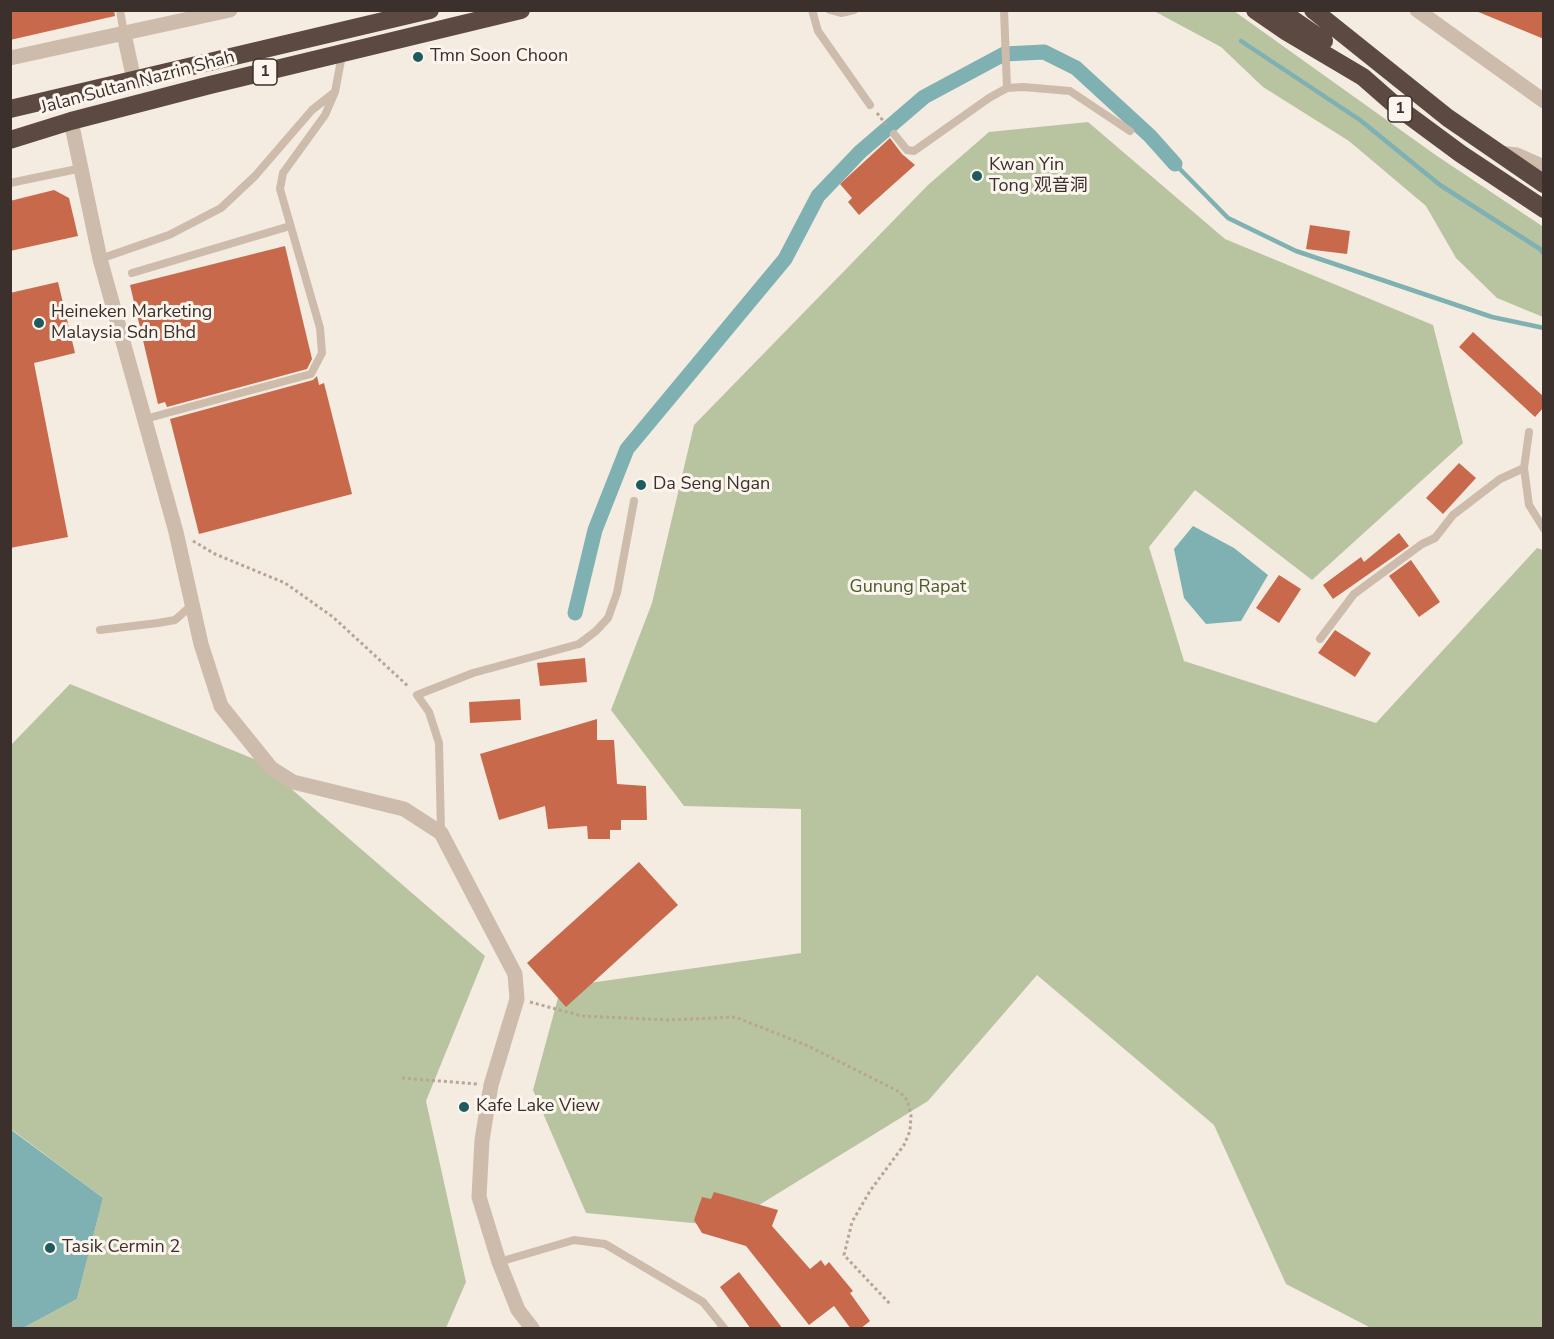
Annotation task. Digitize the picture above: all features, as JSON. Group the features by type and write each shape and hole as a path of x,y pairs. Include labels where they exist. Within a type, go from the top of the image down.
{"highway":[{"name":"Jalan Sultan Nazrin Shah","path":"10,109 430,10"},
{"name":"Jalan Sultan Nazrin Shah","path":"10,140 71,121 521,10"},
{"name":"1","path":"1255,10 1287,32 1363,77 1396,106 1452,147 1544,209"},
{"path":"1279,10 1334,48 1363,77"},
{"name":"1","path":"1313,10 1448,118 1544,184"}],"street":[{"path":"10,58 230,10"},
{"path":"1417,10 1544,101"},
{"path":"124,34 134,80"},
{"path":"71,121 100,259 176,532 201,644 221,706 271,768 293,782 404,808 441,833 515,974 517,999 491,1085 482,1140 479,1197 499,1262 518,1310 531,1329"},
{"path":"1499,153 1516,155 1544,167"}],"lane":[{"path":"120,10 124,34"},
{"path":"812,10 818,31 870,105"},
{"path":"830,10 841,13 854,10"},
{"path":"1004,10 1007,88"},
{"path":"144,419 311,374 322,353 320,328 280,189 283,173 325,116 334,92 343,53"},
{"path":"894,134 907,150 914,152 1007,88 1070,91 1130,131"},
{"path":"100,259 170,235 221,208 255,176 312,110 334,92"},
{"path":"10,183 82,168"},
{"path":"132,273 290,226"},
{"path":"1529,432 1524,468 1529,506 1544,529"},
{"path":"1320,639 1354,594 1422,544 1435,538 1453,515 1500,479 1524,468"},
{"path":"441,833 439,743 429,712 417,695 473,672 579,644 596,632 608,618 617,592 634,501"},
{"path":"100,630 175,620 192,605"},
{"path":"499,1262 574,1240 605,1244 703,1302 724,1329"}],"path":[{"path":"870,105 894,134"},
{"path":"176,532 215,554 285,583 333,617 417,695"},
{"path":"517,999 582,1016 669,1020 735,1017 806,1045 900,1092 907,1100 911,1115 910,1131 904,1145 870,1191 852,1222 844,1255 890,1304"},
{"path":"402,1078 491,1085"}],"green space":[{"path":"1154,11 1234,11 1437,156 1542,226 1544,228 1543,317 1497,298 1456,258 1426,206 1349,141 1263,87 1221,47"},
{"name":"Gunung Rapat","path":"1088,122 1225,239 1433,325 1463,443 1312,580 1195,490 1149,547 1184,661 1376,723 1537,548 1543,550 1543,1328 1371,1328 1286,1284 1214,1125 1037,975 928,1101 725,1226 586,1213 533,1090 561,987 801,953 801,809 684,806 611,710 652,603 694,425 928,185 989,132"},
{"path":"70,684 259,761 485,956 426,1101 466,1282 446,1328 23,1328 77,1299 103,1198 11,1129 11,745"}],"water":[{"path":"1193,526 1234,548 1268,575 1241,621 1206,624 1184,598 1174,549"},
{"name":"Tasik Cermin 2","path":"10,1129 103,1198 77,1299 23,1328 11,1328"}],"building":[{"path":"10,10 114,10 115,16 10,40"},
{"path":"1476,10 1544,10 1544,39 1476,11"},
{"path":"890,138 902,154 915,165 859,215 848,202 852,198 840,184"},
{"path":"54,190 69,198 78,236 10,251 10,201"},
{"path":"1310,225 1350,231 1347,254 1306,249"},
{"path":"285,246 312,359 307,369 167,407 165,402 158,404 130,285"},
{"path":"58,282 75,353 34,363 68,537 10,548 10,293"},
{"path":"1473,332 1544,397 1544,407 1535,417 1459,347"},
{"path":"317,376 319,385 324,383 352,494 199,534 170,419 313,380"},
{"path":"1459,463 1476,478 1443,514 1426,498"},
{"path":"1399,533 1409,546 1333,599 1323,585 1361,557 1364,562"},
{"path":"1411,560 1440,602 1419,617 1389,576"},
{"path":"1279,575 1301,589 1279,623 1256,608"},
{"path":"1335,630 1371,653 1355,677 1318,653"},
{"path":"585,658 587,682 540,686 537,663"},
{"path":"520,699 521,720 470,723 469,702"},
{"path":"597,719 597,740 614,740 617,784 646,786 647,820 621,820 621,830 610,830 610,839 588,839 587,826 548,829 545,806 499,820 480,754"},
{"path":"639,862 678,905 566,1007 527,963"},
{"path":"714,1192 778,1210 772,1226 810,1269 821,1260 825,1266 829,1262 853,1291 850,1293 870,1321 860,1329 851,1329 834,1306 809,1325 746,1246 702,1233 694,1220 702,1197 711,1199"},
{"path":"739,1272 783,1329 751,1329 720,1287"}],"waterway":[{"path":"1241,41 1360,120 1440,185 1540,249 1544,254"},
{"path":"575,613 595,530 627,449 785,259 818,196 860,152 924,97 1004,54 1044,52 1076,68 1150,136 1175,164"},
{"path":"1175,164 1228,218 1296,251 1492,317 1544,328"}],"place":[{"name":"Tmn Soon Choon","path":"418,57"},
{"name":"Kwan Yin Tong 观音洞","path":"977,176"},
{"name":"Heineken Marketing Malaysia Sdn Bhd","path":"39,323"},
{"name":"Da Seng Ngan","path":"641,485"},
{"name":"Kafe Lake View","path":"464,1107"},
{"name":"Tasik Cermin 2","path":"50,1248"}]}
